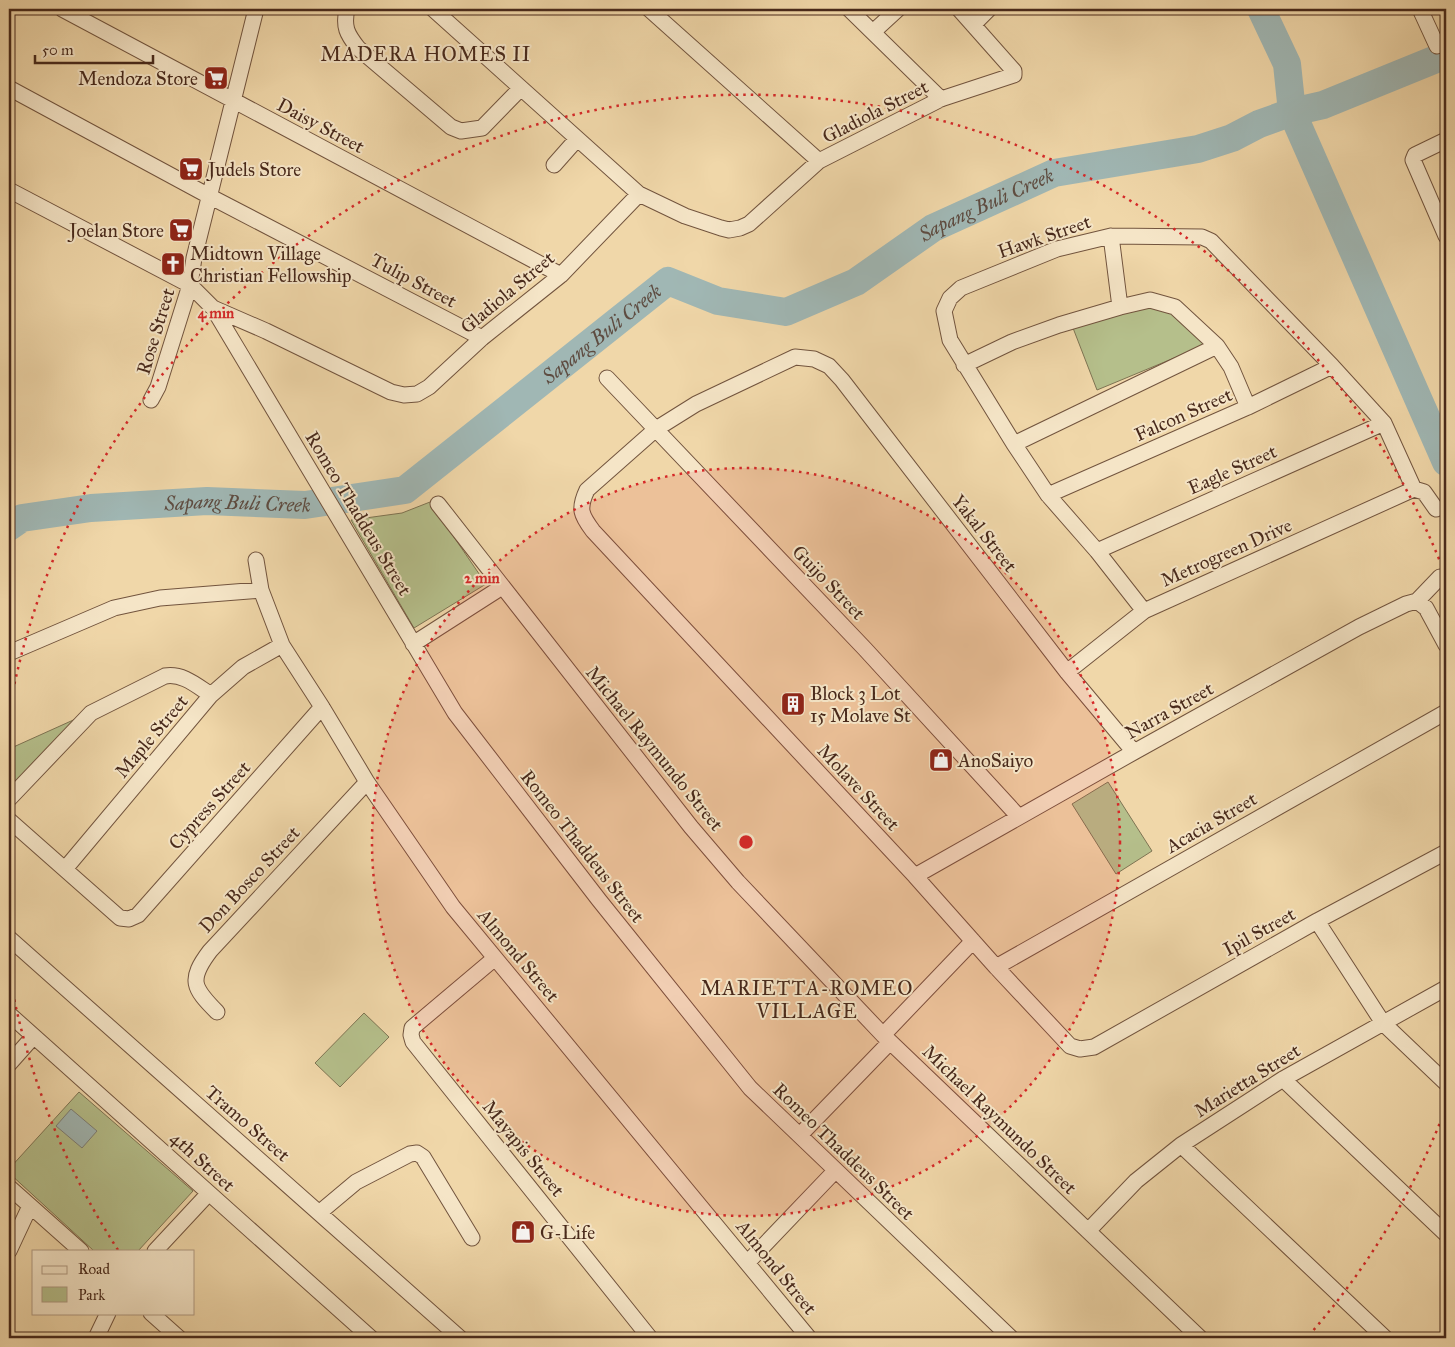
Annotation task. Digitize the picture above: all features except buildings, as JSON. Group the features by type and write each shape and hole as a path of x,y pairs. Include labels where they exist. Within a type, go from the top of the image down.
{"street":[{"name":"Daisy Street","path":"62,9 561,275"},
{"name":"Rose Street","path":"151,400 158,387 190,285 194,258 256,9"},
{"path":"347,9 345,26 349,36 358,48 451,127 461,131 482,128 521,88"},
{"path":"434,9 638,194"},
{"path":"649,9 819,161"},
{"path":"849,9 941,99"},
{"path":"873,32 898,9"},
{"path":"959,9 973,25 989,9"},
{"path":"1420,9 1437,46"},
{"name":"Gladiola Street","path":"9,190 190,285 213,308 266,331 391,392 404,395 417,394 429,387 482,338 561,275 638,194 685,216 720,228 729,230 740,228 749,224 819,161 941,99 1014,75 1014,71 973,25"},
{"name":"Tulip Street","path":"9,88 209,196 482,338"},
{"path":"554,165 577,139"},
{"path":"1446,140 1414,155 1413,164 1446,236"},
{"path":"1111,236 1120,306"},
{"name":"Hawk Street","path":"1144,611 1097,551 1048,494 964,365 950,340 944,311 950,298 961,288 1057,249 1111,236 1202,237 1211,241 1332,366 1384,424 1414,489 1424,492 1436,508"},
{"path":"964,365 1012,342 1120,306 1150,300 1175,307 1218,346 1231,367 1248,407"},
{"name":"Romeo Thaddeus Street","path":"213,308 454,712 599,900 750,1088 1011,1338"},
{"path":"1014,444 1218,346"},
{"name":"Yakal Street","path":"656,429 696,404 795,357 814,359 829,366 842,380 1067,672 1134,752"},
{"name":"Falcon Street","path":"1048,494 1248,407 1332,366"},
{"name":"Guijo Street","path":"607,378 865,649 1019,817"},
{"name":"Eagle Street","path":"1097,551 1384,424"},
{"name":"Molave Street","path":"656,429 587,490 582,501 582,516 593,531 915,876 1070,1046 1080,1049 1094,1047"},
{"name":"Metrogreen Drive","path":"1067,672 1144,611 1414,489"},
{"name":"Michael Raymundo Street","path":"438,504 691,827 738,882 887,1039 1200,1338"},
{"name":"Almond Street","path":"256,560 261,590 282,645 322,707 366,782 453,907 809,1338"},
{"name":"Narra Street","path":"915,876 1359,627 1406,604 1417,601 1440,577"},
{"path":"413,644 502,587"},
{"path":"9,653 114,608 160,598 261,590"},
{"path":"1417,601 1426,608 1446,645"},
{"name":"Maple Street","path":"65,869 211,695 243,667 282,645"},
{"path":"9,799 91,713 165,676 173,674 181,676 211,695"},
{"name":"Cypress Street","path":"65,869 120,918 129,919 138,915 322,707"},
{"name":"Acacia Street","path":"996,967 1446,712"},
{"name":"Don Bosco Street","path":"217,1012 201,996 196,986 196,974 200,963 366,782"},
{"path":"9,820 65,869"},
{"name":"Ipil Street","path":"1094,1047 1317,921 1446,852"},
{"path":"1317,921 1382,1023 1446,1083"},
{"name":"Tramo Street","path":"9,938 460,1338"},
{"path":"800,1135 973,941"},
{"name":"Mayapis Street","path":"495,958 412,1028 413,1042 650,1338"},
{"name":"Marietta Street","path":"1088,1231 1136,1181 1181,1145 1283,1078 1446,988"},
{"name":"4th Street","path":"9,1014 208,1193 356,1333 371,1338"},
{"path":"9,1064 34,1036"},
{"path":"1283,1078 1446,1234"},
{"path":"1181,1145 1386,1338"},
{"path":"320,1213 356,1182 410,1154 417,1154 422,1157 472,1238"},
{"path":"748,1262 835,1171"},
{"path":"9,1187 80,1250"},
{"path":"155,1250 208,1193"},
{"path":"9,1251 30,1206"},
{"path":"96,1338 108,1314"},
{"path":"152,1314 180,1338"}],"green space":[{"path":"1149,305 1173,313 1208,344 1097,390 1073,328"},
{"path":"430,502 486,584 414,628 351,520 402,513"},
{"path":"80,717 9,790 9,749"},
{"path":"1108,782 1152,851 1116,874 1072,804"},
{"path":"364,1013 389,1037 340,1087 315,1063"},
{"path":"79,1092 193,1191 139,1250 93,1250 9,1173 9,1169"}],"water":[{"path":"71,1109 97,1131 82,1148 56,1126"}],"waterway":[{"path":"1261,9 1287,64 1292,112 1446,462"},
{"name":"Sapang Buli Creek","path":"9,527 22,518 91,508 207,501 305,505 405,490 668,281 718,301 786,312 856,282 933,228 1054,173 1198,149 1232,138 1259,124 1292,112 1323,105 1446,55"}],"place":[{"name":"Mendoza Store","path":"216,78"},
{"name":"Judels Store","path":"191,169"},
{"name":"Joelan Store","path":"181,230"},
{"name":"Midtown Village Christian Fellowship","path":"173,264"},
{"name":"Block 3 Lot 15 Molave St","path":"793,704"},
{"name":"AnoSaiyo","path":"941,760"},
{"name":"G-Life","path":"523,1232"}],"district":[{"name":"MADERA HOMES II","path":"426,54"},
{"name":"MARIETTA-ROMEO VILLAGE","path":"807,1000"}]}
